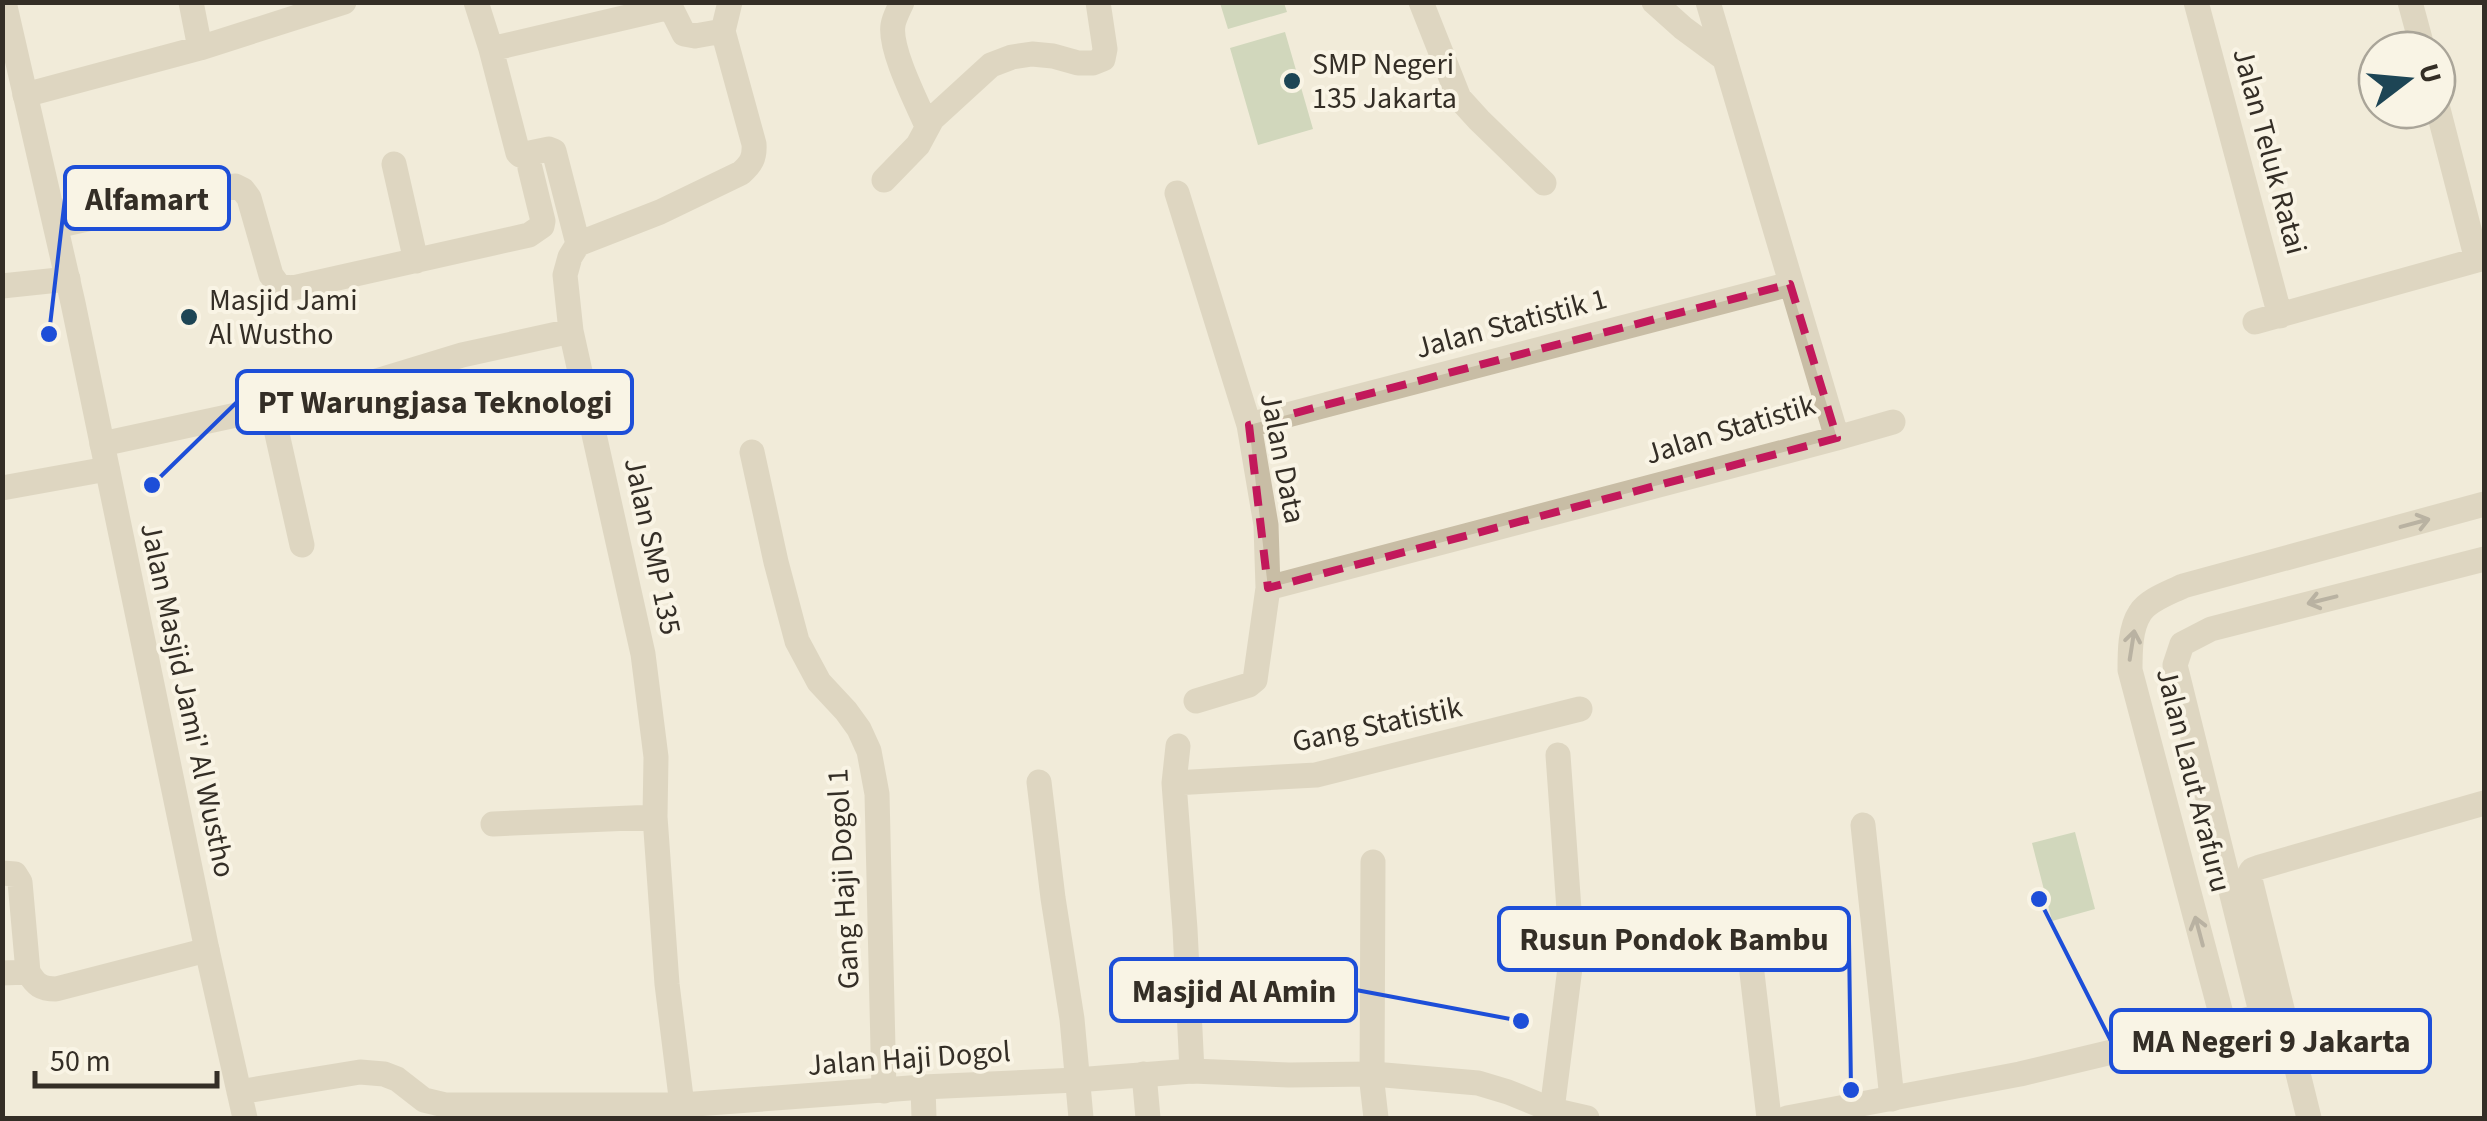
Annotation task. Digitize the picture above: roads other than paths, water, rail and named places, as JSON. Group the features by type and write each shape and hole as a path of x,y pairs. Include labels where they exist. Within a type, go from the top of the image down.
{"street":[{"name":"Jalan Masjid Jami' Al Wustho","path":"4,2 68,279 245,1118"},
{"path":"190,2 200,48"},
{"path":"25,95 200,48 344,2"},
{"path":"476,2 518,153 554,151 578,244 741,174 752,163 754,144 722,31 730,2"},
{"path":"902,2 892,28 894,44 927,126"},
{"path":"884,180 918,145 939,112 991,66 1012,57 1045,54 1078,64 1102,59 1105,49 1098,2"},
{"path":"1421,2 1459,98 1544,183"},
{"path":"1654,2 1725,59"},
{"name":"Jalan Statistik","path":"1268,588 1837,438 1708,2"},
{"name":"Jalan Teluk Ratai","path":"2196,2 2268,319 2481,259"},
{"path":"2410,2 2418,30"},
{"path":"491,49 669,5 684,34 722,31"},
{"path":"2444,130 2481,259"},
{"path":"394,164 416,261"},
{"path":"56,226 236,186 249,198 271,275 278,286 293,288 529,235 543,221 530,168"},
{"name":"Jalan Data","path":"1177,193 1249,424 1266,524 1268,588 1255,680 1196,701"},
{"name":"Jalan SMP 135","path":"578,244 565,275 571,331 643,654 656,757 655,816 667,984 689,1110"},
{"path":"2,286 68,279"},
{"name":"Jalan Statistik 1","path":"1249,424 1790,284"},
{"path":"2,488 272,407 571,331"},
{"path":"272,407 302,545"},
{"path":"1837,438 1894,422"},
{"name":"Gang Haji Dogol 1","path":"752,452 797,641 818,682 853,720 869,752 878,794 884,1091"},
{"name":"Jalan Laut Arafuru","path":"2224,1025 2130,670 2130,644 2140,612 2183,586 2484,504"},
{"name":"Jalan Laut Arafuru","path":"2273,1014 2174,666 2182,644 2211,628 2484,559"},
{"name":"Gang Statistik","path":"1174,783 1316,775 1580,709"},
{"path":"1178,746 1174,783 1192,1071"},
{"path":"1540,1111 1572,952 1558,754"},
{"path":"1039,782 1072,1019 1081,1118"},
{"path":"2309,1118 2273,1014 2250,881 2252,870 2484,806"},
{"path":"492,824 655,816"},
{"path":"1864,825 1892,1099"},
{"path":"1373,862 1376,1118"},
{"path":"2,873 14,874 20,882 15,973 43,989 56,989 207,950"},
{"path":"1752,974 1769,1118"},
{"path":"1800,1118 2020,1074 2273,1014"},
{"name":"Jalan Haji Dogol","path":"240,1092 360,1072 397,1079 424,1100 445,1105 582,1112 689,1110 924,1087 1192,1071 1373,1074 1478,1083 1508,1092 1540,1111 1587,1118"},
{"path":"1144,1074 1148,1118"},
{"path":"924,1087 924,1118"}],"place":[{"name":"SMP Negeri 135 Jakarta","path":"1292,81"},
{"name":"Masjid Jami Al Wustho","path":"189,317"},
{"name":"Alfamart","path":"49,334"},
{"name":"PT Warungjasa Teknologi","path":"152,485"},
{"name":"MA Negeri 9 Jakarta","path":"2039,899"},
{"name":"Masjid Al Amin","path":"1521,1021"},
{"name":"Rusun Pondok Bambu","path":"1851,1090"}]}
